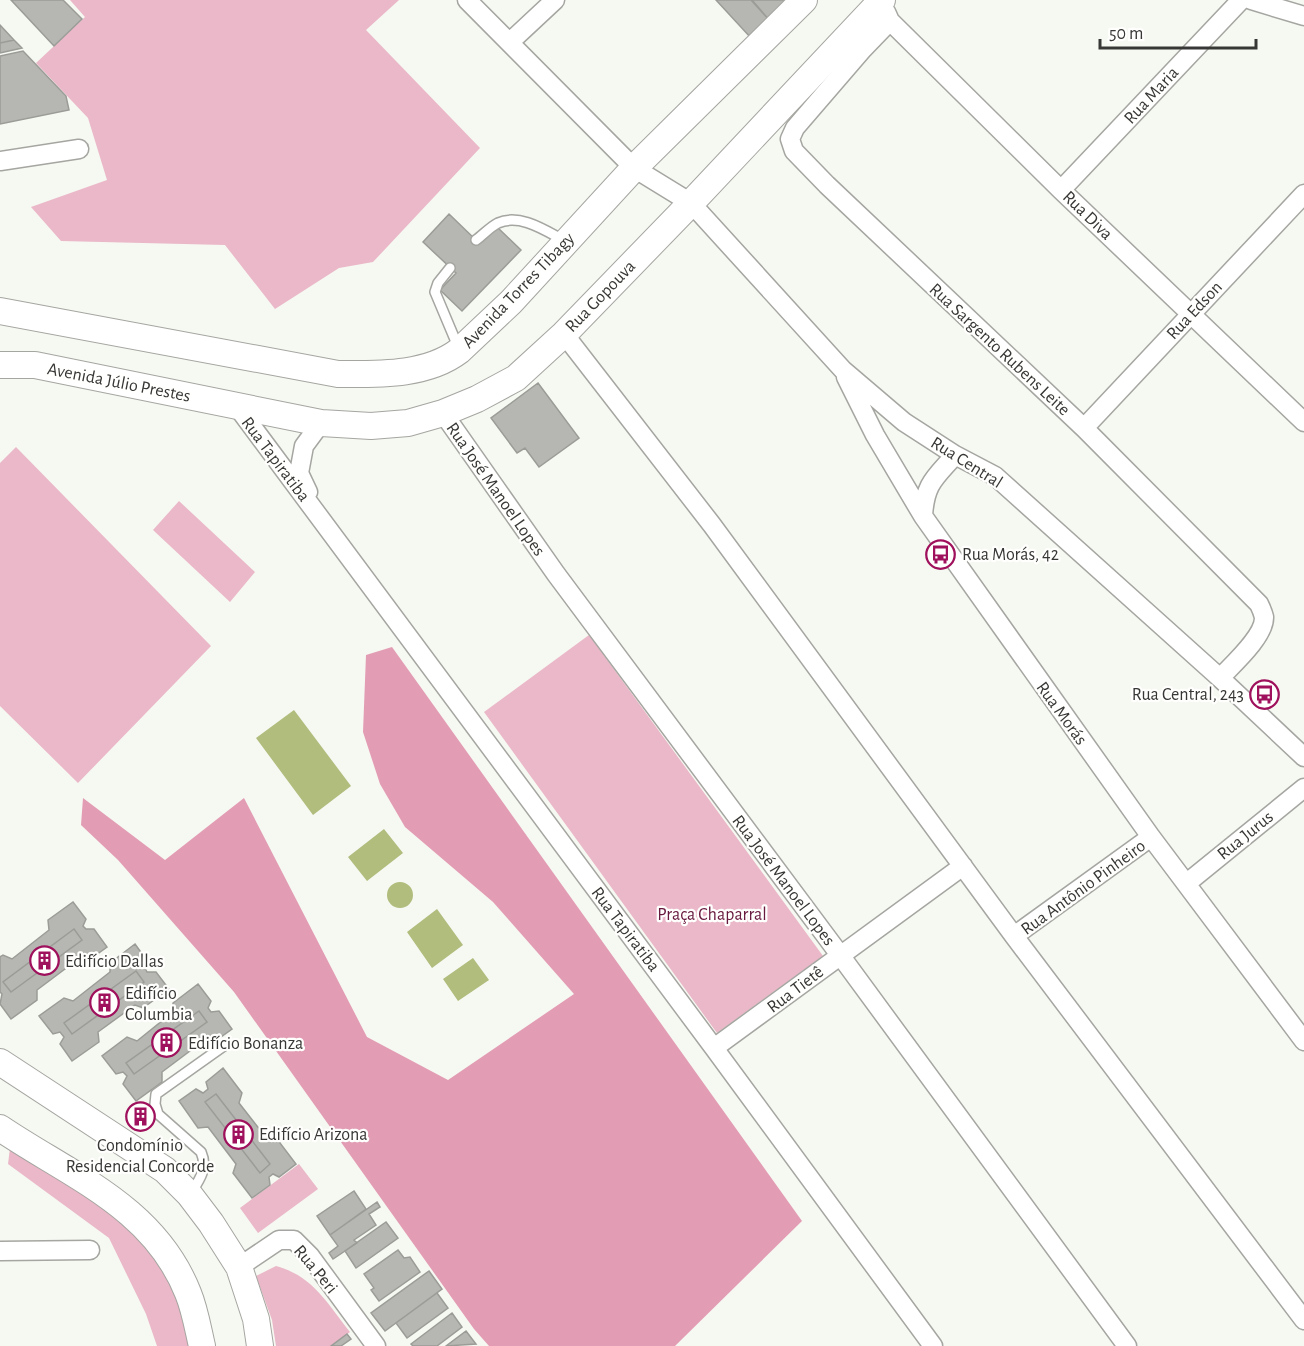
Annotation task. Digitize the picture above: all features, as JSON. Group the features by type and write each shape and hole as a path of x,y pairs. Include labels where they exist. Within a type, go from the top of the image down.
{"main road":[{"name":"Avenida Torres Tibagy","path":"1,310 338,374 386,374 428,366 459,351 511,302 634,168 804,0"},
{"name":"Rua Gopouva","path":"236,405 321,423 371,426 408,423 443,413 477,399 516,378 564,334 884,8"},
{"name":"Avenida Júlio Prestes","path":"0,365 35,365 236,405"},
{"path":"3,1067 165,1170 189,1194 239,1267 256,1319 260,1346"},
{"path":"0,1128 103,1191 147,1228 173,1262 189,1294 202,1346"}],"street":[{"name":"Rua Central","path":"467,0 634,168 691,203 843,370 904,422 956,455 995,476 1220,678 1304,757"},
{"path":"510,42 555,0"},
{"name":"Rua Maria","path":"1061,190 1241,0"},
{"path":"1251,0 1304,15"},
{"name":"Rua Diva","path":"884,8 1061,190 1304,422"},
{"name":"Rua Sargento Rubens Leite","path":"884,8 863,49 795,128 790,139 794,151 1084,428 1259,604 1264,616 1263,627 1220,678"},
{"path":"0,161 79,150"},
{"name":"Rua Edson","path":"1084,428 1304,194"},
{"path":"564,334 712,525 1014,936 1304,1320"},
{"name":"Rua Morás","path":"843,370 875,435 922,516 1151,837 1304,1041"},
{"name":"Rua Tapiratiba","path":"236,405 933,1346"},
{"name":"Rua José Manoel Lopes","path":"443,413 556,574 840,955 1126,1346"},
{"name":"Rua Tapiratiba","path":"316,513 299,472 304,446 321,423"},
{"path":"922,516 924,496 933,480 956,455"},
{"name":"Rua Jurus","path":"1187,883 1304,788"},
{"name":"Rua Antônio Pinheiro","path":"1014,936 1151,837"},
{"name":"Rua Tietê","path":"714,1048 963,867"},
{"name":"Rua Peri","path":"239,1267 279,1240 294,1240 310,1256 376,1346"},
{"path":"0,1251 90,1250"}],"lane":[{"path":"476,240 499,222 516,220 527,222 567,242"},
{"path":"450,268 438,282 435,292 459,351"},
{"path":"189,1194 202,1175 205,1160 201,1152 158,1114 154,1104 156,1094 225,1045"}],"green space":[{"path":"70,0 399,0 366,30 480,148 373,262 339,268 275,309 225,245 61,241 31,207 107,180 88,118 36,63 85,17"},
{"path":"16,447 211,646 78,783 0,706 0,463"},
{"path":"179,501 255,572 230,602 153,530"},
{"name":"Praça Chaparral","path":"589,635 823,956 717,1033 484,712"},
{"path":"11,1140 100,1193 170,1264 198,1346 157,1346 146,1314 109,1238 8,1164"},
{"path":"299,1164 318,1189 258,1233 240,1208"},
{"path":"276,1266 300,1276 310,1284 350,1332 331,1346 276,1346 272,1320 256,1276"}],"shaded area":[{"path":"392,647 802,1221 675,1346 489,1346 474,1329 234,992 118,860 81,825 83,798 165,860 244,798 367,1037 448,1080 574,994 493,902 405,827 380,784 363,732 366,655"},
{"path":"294,710 351,786 313,815 256,738"},
{"path":"384,829 403,853 367,881 348,857"},
{"path":"400,882 409,886 413,895 409,904 400,908 391,904 387,895 391,886"},
{"path":"437,909 463,945 432,968 407,932"},
{"path":"473,958 489,980 458,1001 443,979"}],"building":[{"path":"11,0 63,0 82,19 54,46"},
{"path":"716,0 751,0 770,21 751,38"},
{"path":"752,0 788,0 770,21"},
{"path":"0,25 14,40 0,43"},
{"path":"14,40 22,48 0,53 0,43"},
{"path":"23,51 66,96 69,110 0,124 0,56"},
{"path":"449,214 479,243 496,226 521,250 462,311 440,290 456,273 423,242"},
{"path":"538,383 579,438 539,467 525,448 517,453 491,418"},
{"name":"Edifício Dallas","path":"73,902 86,919 83,926 86,929 94,929 107,947 82,965 73,963 37,990 37,1000 11,1019 0,1004 2,994 0,992 0,957 3,955 12,959 49,930 48,920"},
{"path":"74,929 82,940 11,992 3,982"},
{"name":"Edifício Columbia","path":"135,944 148,962 145,968 147,972 156,972 169,989 143,1008 135,1005 98,1032 99,1042 72,1061 60,1044 64,1037 60,1032 53,1034 39,1016 64,998 73,1001 110,972 110,963"},
{"path":"136,971 144,982 72,1034 64,1023"},
{"name":"Edifício Bonanza","path":"198,984 211,1001 208,1008 211,1012 219,1011 232,1029 207,1047 198,1045 162,1072 162,1082 136,1101 123,1084 127,1076 123,1072 116,1074 102,1056 127,1037 137,1041 173,1012 173,1003"},
{"path":"199,1011 207,1022 134,1074 126,1063"},
{"name":"Edifício Arizona","path":"223,1068 242,1093 239,1103 268,1140 277,1139 296,1164 279,1177 273,1174 269,1177 270,1185 252,1198 233,1173 236,1164 208,1127 198,1128 179,1101 196,1089 203,1093 208,1089 206,1082"},
{"path":"216,1094 270,1164 260,1173 205,1102"},
{"name":"Condomínio Residencial Concorde","path":"139,1105 152,1116 143,1128 129,1116"},
{"path":"354,1191 366,1209 330,1235 317,1216"},
{"path":"377,1202 380,1207 369,1214 376,1225 354,1240 357,1243 333,1259 329,1253 338,1246 330,1235"},
{"path":"386,1222 398,1238 356,1268 345,1251"},
{"path":"398,1250 404,1258 410,1257 420,1272 379,1301 371,1290 374,1288 364,1274"},
{"path":"429,1271 442,1289 385,1331 371,1313"},
{"path":"437,1293 448,1308 407,1338 396,1323"},
{"path":"452,1313 462,1327 437,1346 413,1346 411,1344"},
{"path":"466,1331 476,1344 446,1346"},
{"path":"347,1334 351,1339 341,1346 331,1346"}],"place":[{"name":"Rua Morás, 42","path":"941,554"},
{"name":"Rua Central, 243","path":"1265,694"},
{"name":"Edifício Dallas","path":"44,961"},
{"name":"Edifício Columbia","path":"104,1003"},
{"name":"Edifício Bonanza","path":"167,1043"},
{"name":"Condomínio Residencial Concorde","path":"140,1116"},
{"name":"Edifício Arizona","path":"238,1134"}]}
